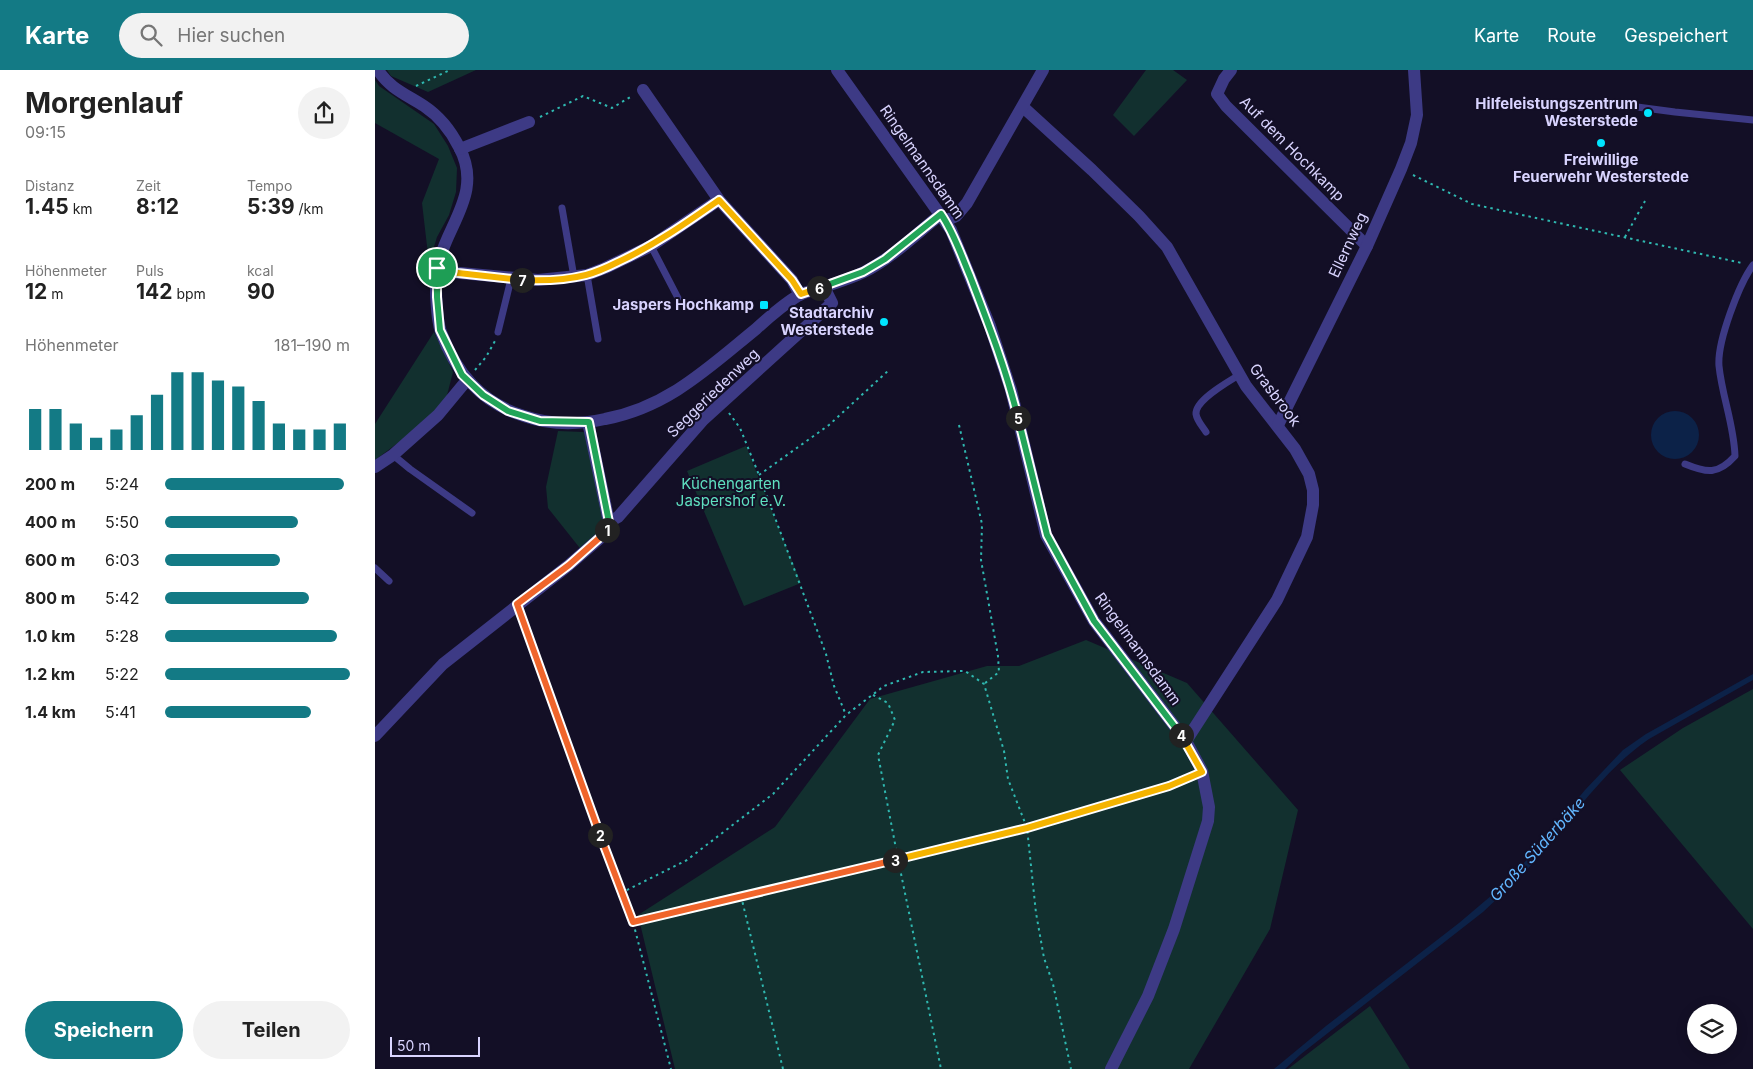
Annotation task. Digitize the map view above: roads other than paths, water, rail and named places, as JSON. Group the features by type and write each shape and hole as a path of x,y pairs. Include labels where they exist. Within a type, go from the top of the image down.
{"street":[{"path":"377,70 383,78 400,92 425,107 448,128 461,149 468,171 467,192 437,268 440,330 462,375 483,395 508,411 540,421 589,422 630,413 661,401 691,382 772,315 801,294 863,272 885,259 943,218 956,216 967,203 1043,70"},
{"name":"Ringelmannsdamm","path":"837,70 951,230 990,326 1011,390 1047,535 1094,621 1186,741 1202,772 1209,807 1208,821 1174,930 1148,996 1111,1069"},
{"name":"Auf dem Hochkamp","path":"1231,70 1224,79 1217,94 1226,106 1367,246"},
{"name":"Ellernweg","path":"1278,425 1367,246 1411,143 1417,115 1414,70"},
{"path":"643,90 719,200 792,280 801,294"},
{"name":"Grasbrook","path":"1023,107 1119,196 1167,247 1239,375 1295,449 1309,474 1313,490 1313,505 1307,536 1277,600 1186,741"},
{"path":"461,149 529,122"},
{"path":"437,268 449,272 511,279 538,280 580,276 605,268 651,246 719,200"},
{"name":"Seggeriedenweg","path":"375,736 443,664 569,565 606,532 609,522 618,517 703,420 832,303 824,287"},
{"path":"375,467 438,415 467,380"},
{"path":"589,422 609,522"}],"lane":[{"path":"1622,104 1675,112 1753,120"},
{"path":"562,208 598,340"},
{"path":"651,246 678,298"},
{"path":"1685,464 1699,470 1715,471 1726,466 1735,456 1735,438 1719,365 1720,348 1737,296 1753,265"},
{"path":"498,332 511,279"},
{"path":"1206,432 1196,413 1198,406 1215,390 1239,375"},
{"path":"393,454 410,469 472,513"},
{"path":"375,568 389,581"}],"water":[{"path":"1670,411 1680,411 1692,418 1699,430 1699,440 1692,452 1680,459 1670,459 1662,455 1655,448 1651,440 1651,430 1655,422 1662,415"},
{"name":"Große Süderbäke","path":"1753,674 1753,680 1649,739 1633,751 1604,778 1534,862 1483,912 1301,1054 1285,1069 1274,1069 1326,1026 1459,923 1505,884 1585,790 1623,750 1646,734"}],"place":[{"name":"Hilfeleistungszentrum Westerstede","path":"1648,113"},
{"name":"Freiwillige Feuerwehr Westerstede","path":"1601,143"},
{"name":"Jaspers Hochkamp","path":"764,305"},
{"name":"Stadtarchiv Westerstede","path":"884,322"}],"park label":[{"name":"Küchengarten Jaspershof e.V.","path":"731,492"}]}
